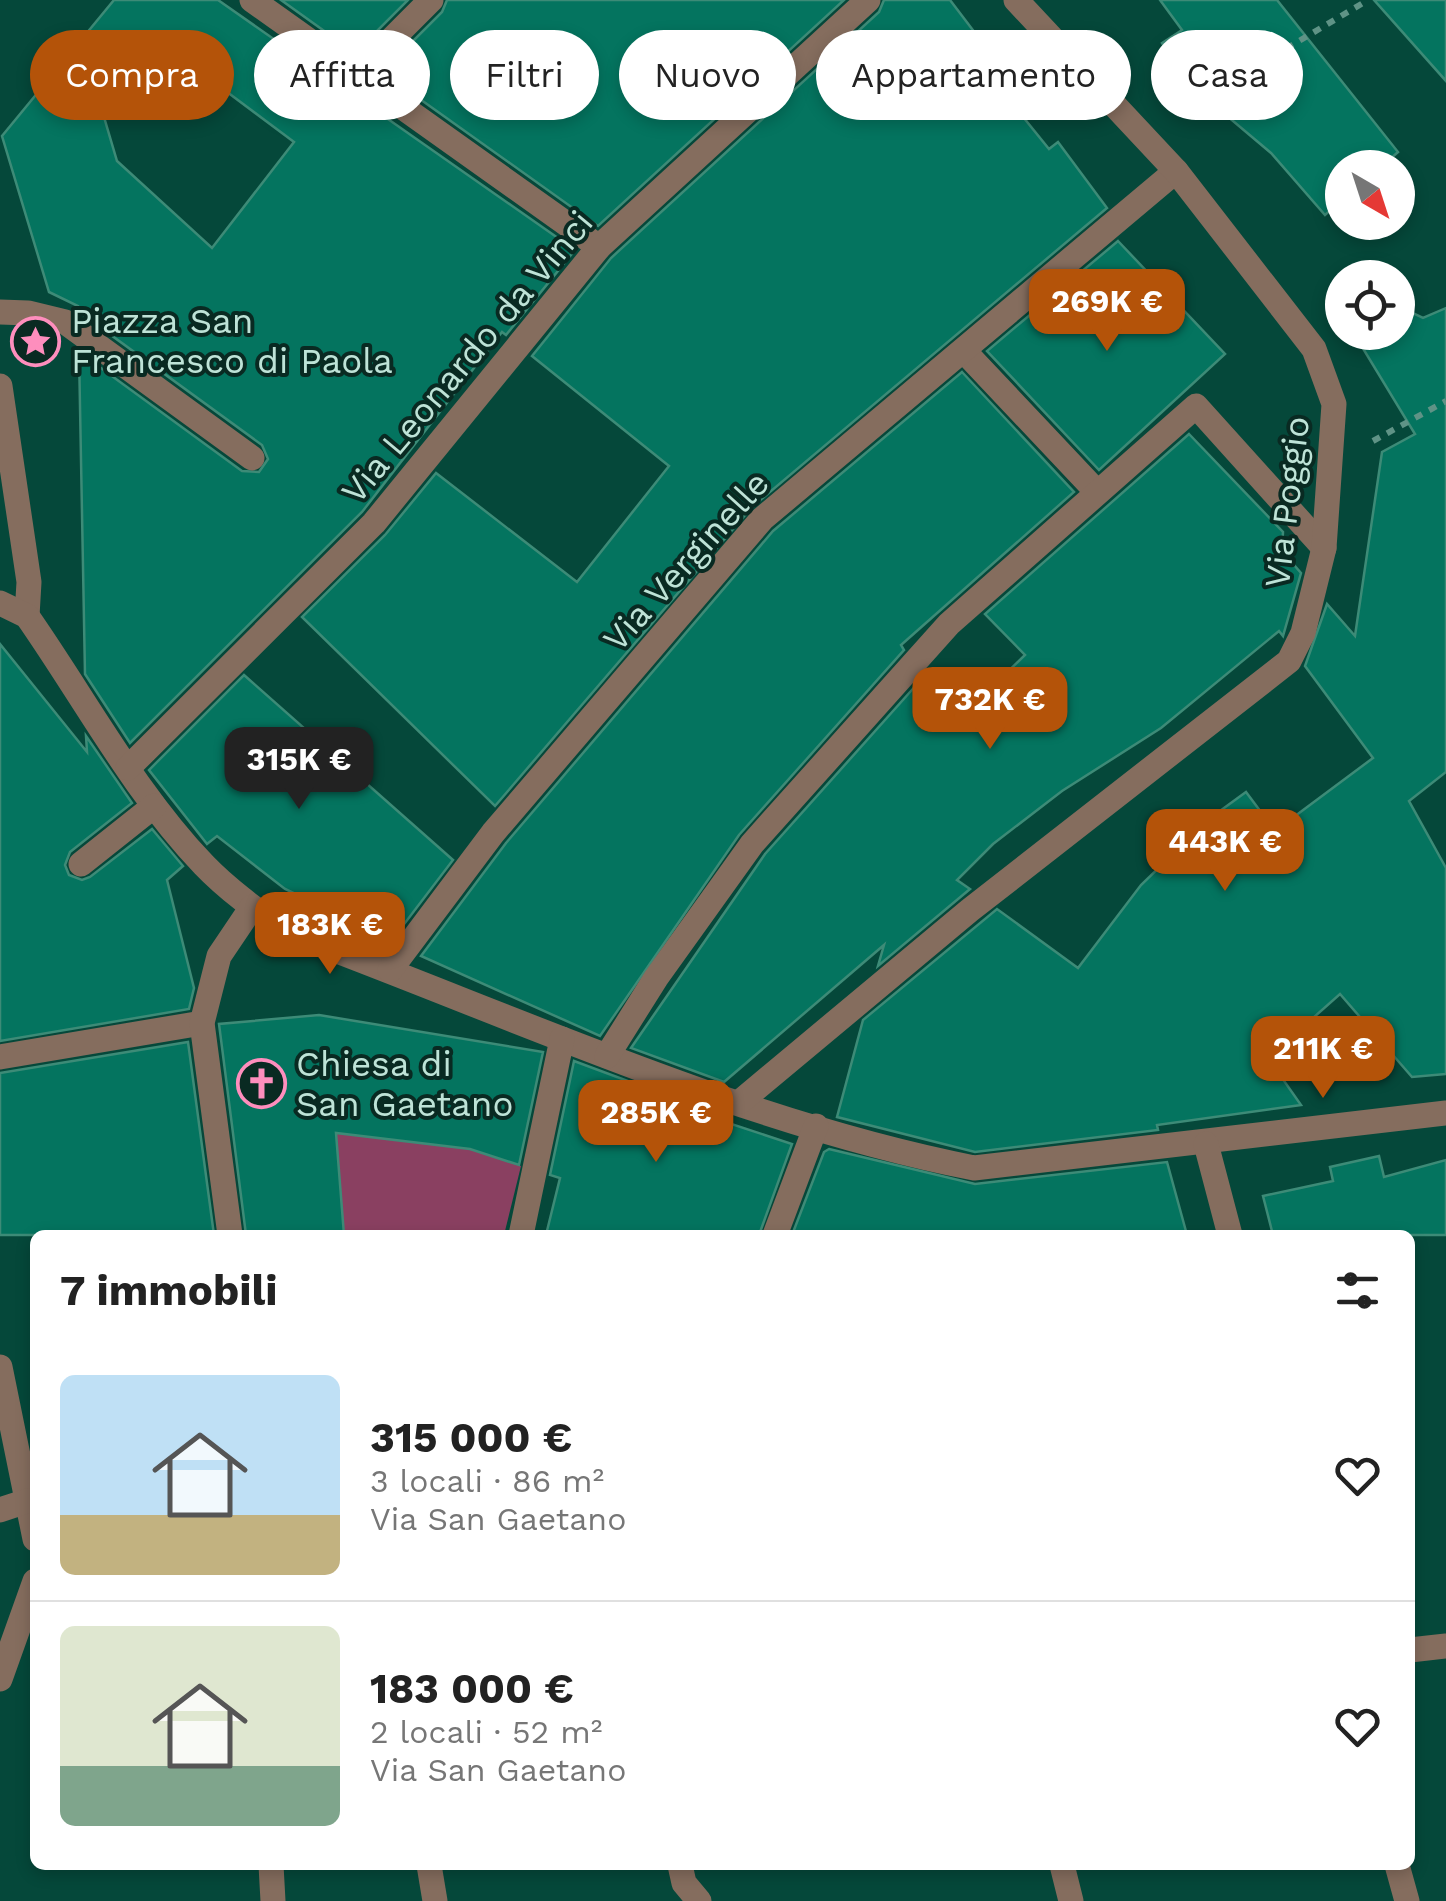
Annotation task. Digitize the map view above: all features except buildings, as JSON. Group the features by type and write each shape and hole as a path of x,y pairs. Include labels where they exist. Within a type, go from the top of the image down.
{"street":[{"path":"252,0 295,30"},
{"path":"401,30 431,0"},
{"name":"Via Leonardo da Vinci","path":"128,768 374,524 599,248 868,0"},
{"name":"Via Poggio","path":"741,1101 970,910 1289,661 1303,633 1324,548 1334,404 1314,349 1176,171 1016,0"},
{"path":"421,120 599,248"},
{"name":"Via Verginelle","path":"390,970 494,833 762,519 1176,171"},
{"path":"0,312 28,313 65,322 252,458"},
{"path":"964,351 1097,492"},
{"path":"0,386 29,582 27,616"},
{"path":"606,1056 656,978 752,844 949,624 1196,406 1324,548"},
{"path":"0,603 27,616 154,806 205,866 252,907 287,932 606,1056 896,1153 974,1168 1206,1144 1446,1113"},
{"path":"81,864 154,806"},
{"path":"229,1230 202,1023 219,956 252,907"},
{"path":"0,1057 202,1023"},
{"path":"523,1230 562,1039"},
{"path":"778,1230 816,1126"},
{"path":"1206,1144 1229,1230"},
{"path":"0,1367 30,1512"},
{"path":"0,1510 28,1501"},
{"path":"0,1680 30,1595"},
{"path":"1415,1649 1446,1646"},
{"path":"430,1870 435,1901"},
{"path":"681,1870 684,1883 699,1901"},
{"path":"1063,1870 1071,1901"},
{"path":"1398,1870 1407,1901"}],"path":[{"path":"1142,135 1368,0"},
{"path":"1330,465 1446,400"}],"shaded area":[{"path":"420,1098 413,1142 470,1149 521,1166 505,1230 344,1230 335,1116"}],"place":[{"name":"Piazza San Francesco di Paola","path":"36,341"},
{"name":"Chiesa di San Gaetano","path":"261,1084"}]}
